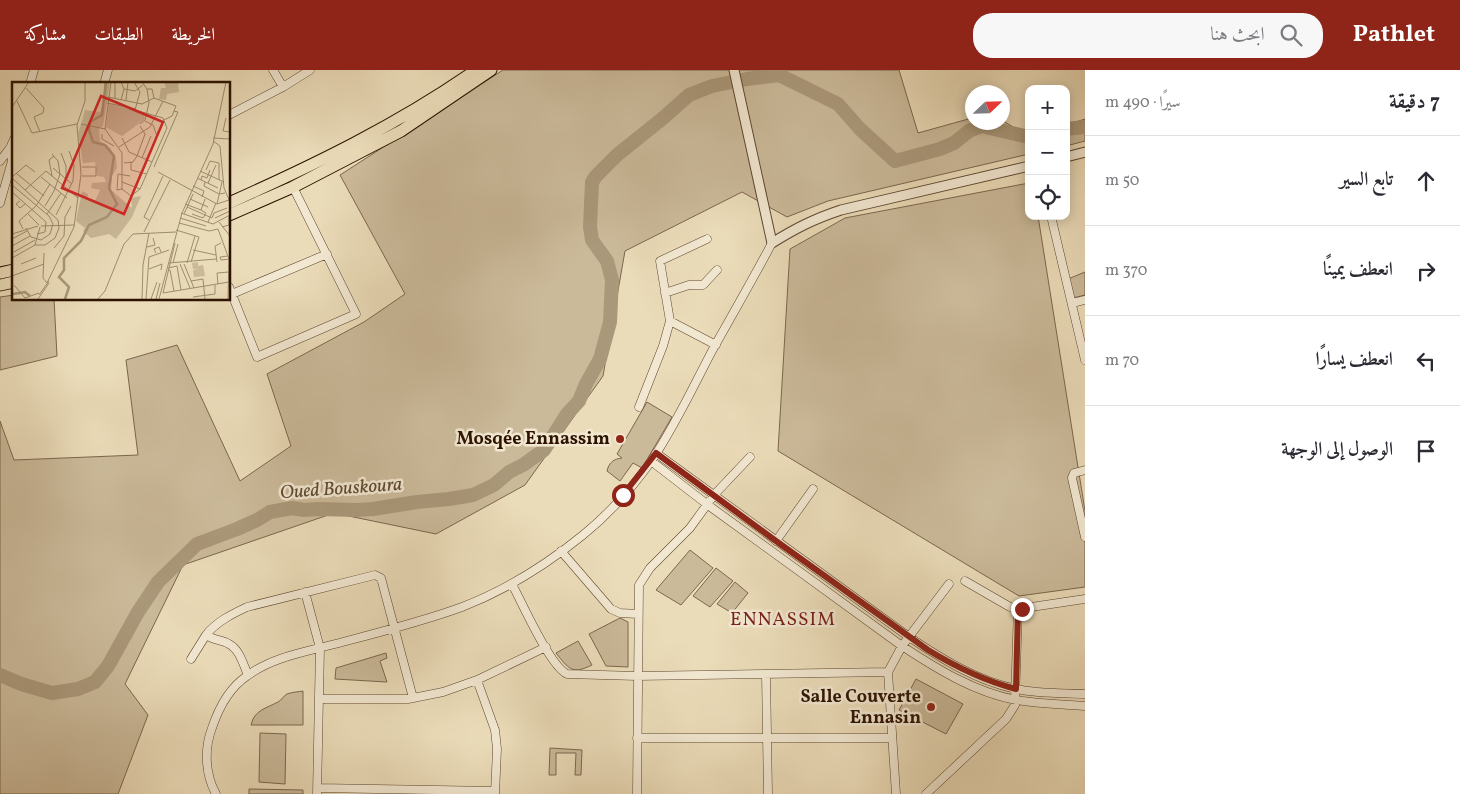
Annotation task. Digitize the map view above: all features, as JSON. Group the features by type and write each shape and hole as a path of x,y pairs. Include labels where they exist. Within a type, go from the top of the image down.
{"main road":[{"path":"230,203 295,174 351,146 420,107 476,70"},
{"path":"230,215 293,187 401,131 491,70"}],"street":[{"path":"273,70 283,87"},
{"path":"230,114 283,87 310,70"},
{"path":"734,70 772,243"},
{"path":"0,161 12,144"},
{"path":"10,148 12,157"},
{"path":"1070,156 1085,152"},
{"path":"0,203 12,164"},
{"path":"216,794 208,772 209,736 224,700 234,686 248,675 277,660 394,628 480,600 512,584 561,552 603,517 656,453 772,243 799,226 841,210 1025,167"},
{"path":"293,187 327,254 356,314 260,358 256,356 230,290 327,254"},
{"path":"1052,220 1085,360"},
{"path":"639,407 663,346 670,320 660,261 707,239"},
{"path":"665,293 689,285 703,285 717,270"},
{"path":"1072,302 1085,300"},
{"path":"670,320 716,345"},
{"path":"656,453 909,637 950,663 978,676 1016,689 1085,694"},
{"path":"637,794 639,586 643,577 690,528 714,495 750,456"},
{"path":"651,461 708,505 935,668 956,679 1015,700 1085,706"},
{"path":"1085,470 1074,473 1072,478 1085,537"},
{"path":"776,541 813,489"},
{"path":"561,552 611,609 620,613 638,614"},
{"path":"191,659 213,627 231,614 247,607 378,575 381,578 413,698"},
{"path":"965,581 1010,607 1018,609 1085,599"},
{"path":"512,584 558,667 567,674 637,676 888,672"},
{"path":"896,794 888,672 902,646 949,584"},
{"path":"305,592 320,648 318,791 495,792 497,749 494,730 477,680"},
{"path":"926,794 1006,719 1014,705 1018,609"},
{"path":"206,635 235,648 248,675"},
{"path":"320,699 413,698 443,692 477,680 546,647"},
{"path":"766,674 768,794"},
{"path":"637,738 892,738"}],"shaded area":[{"path":"503,70 899,70 918,133 965,120 965,130 1010,130 1010,125 1025,134 1025,155 828,201 787,217 742,192 625,251 603,376 525,485 436,534 334,513 183,565 125,684 148,715 118,794 0,794 0,421 14,460 138,455 126,360 177,345 240,481 291,446 267,374 364,322 405,294 340,175"},
{"path":"1085,119 1085,141 1070,145 1070,124"},
{"path":"1025,184 1025,220 1039,220 1085,511 1085,587 1019,596 778,451 790,249 845,218"},
{"path":"1085,272 1085,295 1073,298 1068,279"},
{"path":"12,295 12,300 54,300 57,356 0,370 0,297"},
{"path":"647,402 672,417 642,468 633,463 620,481 607,471 609,465 622,458 617,454"},
{"path":"690,550 713,568 681,605 656,590"},
{"path":"716,568 733,581 710,607 693,596"},
{"path":"735,582 748,593 732,613 717,604"},
{"path":"620,618 628,622 628,667 606,666 589,634"},
{"path":"578,641 592,665 575,670 564,663 556,653"},
{"path":"386,653 387,658 380,661 387,682 335,679 336,668"},
{"name":"Salle Couverte Ennasin","path":"916,679 963,704 946,734 899,710"},
{"path":"303,691 303,725 251,725 255,716 262,710 279,701 287,694"},
{"path":"260,733 286,734 285,784 259,782"},
{"path":"550,748 582,750 581,775 575,775 576,753 556,753 556,775 549,775"},
{"path":"249,789 303,790 303,794 249,794"}],"waterway":[{"path":"0,675 21,684 52,693 78,689 95,682 108,666 138,612 158,582 197,544 237,529 270,512 292,508 304,510 373,509 473,495 494,485 509,472 523,465 544,450 567,414 579,401 600,359 610,322 612,280 607,261 592,240 590,227 592,182 617,155 689,95 712,86 779,75 838,104 860,129 895,161 940,149 954,143 969,131 981,126 1025,136"},
{"name":"Oued Bouskoura","path":"1070,129 1085,127"}],"place":[{"name":"Mosqée Ennassim","path":"620,439"},
{"name":"Salle Couverte Ennasin","path":"931,707"}],"district":[{"name":"ENNASSIM","path":"783,620"}],"route":[{"path":"623,495 656,453 928,650 978,676 1016,689 1018,609 1022,609"}]}
